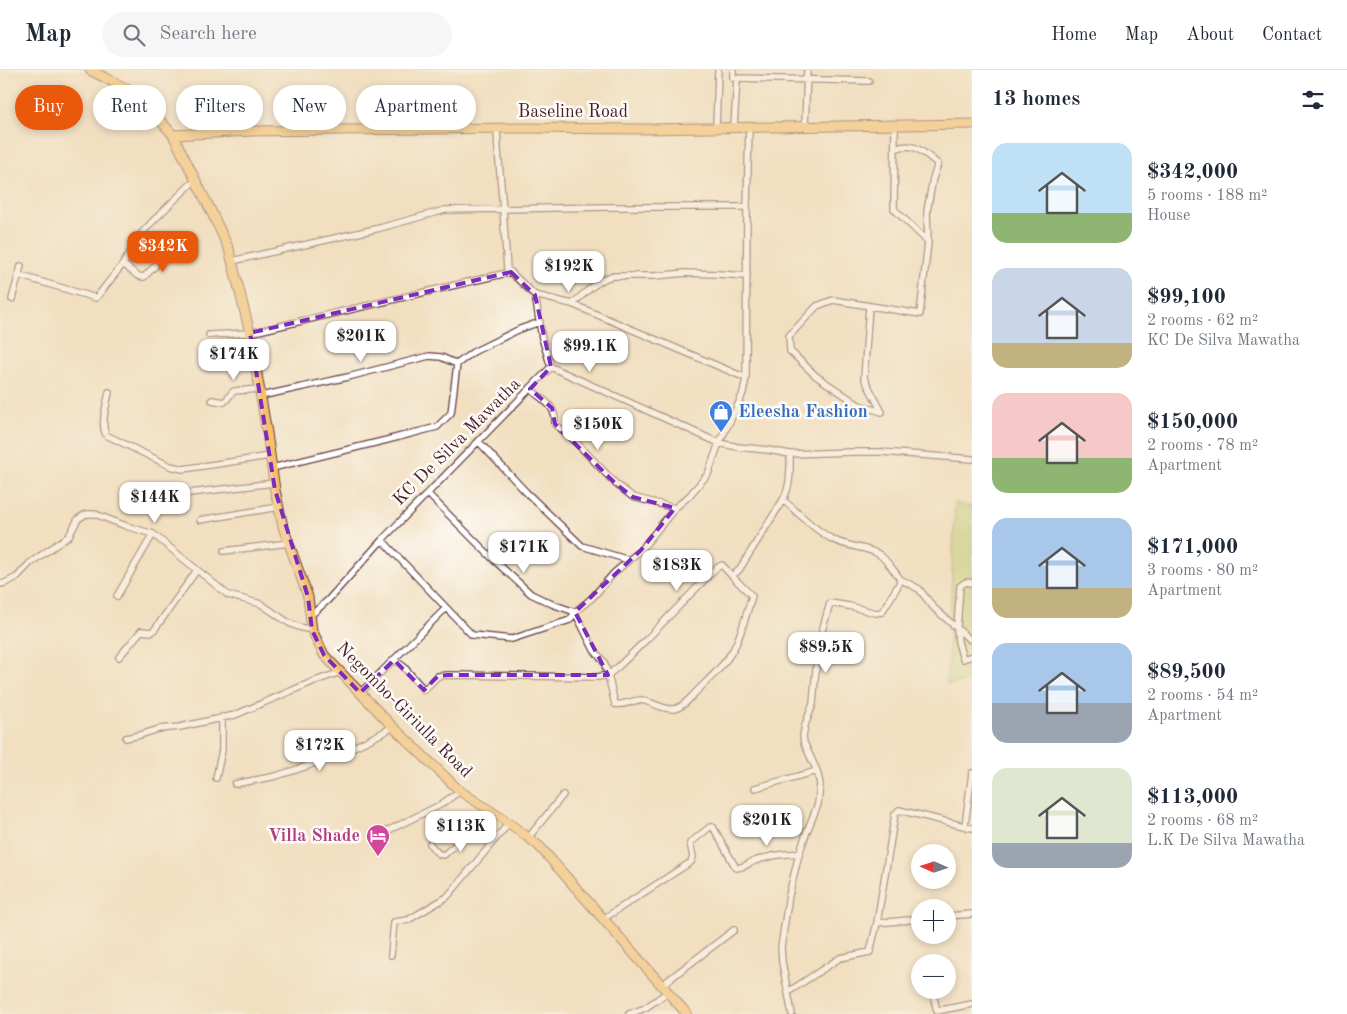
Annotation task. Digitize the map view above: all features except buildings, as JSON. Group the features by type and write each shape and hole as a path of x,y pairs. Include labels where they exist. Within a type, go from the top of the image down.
{"main road":[{"name":"Negombo-Giriulla Road","path":"90,70 127,89 142,100 173,136 229,249 250,333 283,527 308,597 312,630 324,655 393,728 460,791 509,823 539,846 687,1014"},
{"name":"Baseline Road","path":"173,136 252,131 644,129 972,124"}],"street":[{"path":"716,128 718,70"},
{"path":"734,70 733,78 869,81"},
{"path":"805,127 807,70"},
{"path":"734,127 737,78"},
{"path":"895,125 894,209 928,242"},
{"path":"382,540 472,634 512,639 570,620 575,612 592,598 614,573 641,550 675,508 689,496 708,474 719,443 743,393 746,378 749,127"},
{"path":"497,129 507,269 535,295 572,304 746,378"},
{"path":"869,306 864,378 882,412 859,405 816,376 790,351 789,336 817,306 833,300 920,314 928,242 926,211 938,164 914,146 903,146 895,149"},
{"path":"18,275 96,298 123,264 141,234 191,184"},
{"path":"232,261 380,228 445,210 747,207"},
{"path":"123,264 138,276 144,276 162,259 141,234"},
{"path":"12,300 21,266"},
{"path":"209,335 250,333 511,272"},
{"path":"572,304 608,276 654,276 686,273 747,276"},
{"path":"535,295 542,338 551,367 719,443 790,454 881,452 972,458"},
{"path":"272,468 437,427 451,413 457,364 473,352 520,329 540,322"},
{"path":"212,400 224,402 228,400 230,394 234,391 261,393 348,377 429,356 441,357 457,364"},
{"name":"KC De Silva Mawatha","path":"310,616 328,600 382,540 551,367"},
{"path":"530,389 552,408 556,419 555,424 572,438 616,484 633,497 675,508"},
{"path":"109,392 104,422 106,435 170,466 183,469 270,456"},
{"path":"479,442 526,492 582,546 629,560"},
{"path":"732,576 738,570 787,492 790,483 790,454"},
{"path":"181,494 274,483"},
{"path":"394,660 403,666 424,690 438,676 448,675 598,677 608,675 618,667 716,568 722,565 752,596 733,649 723,665 685,704 674,709 641,700 622,705 615,704 608,675 604,662 594,650 575,612 531,594 427,493"},
{"path":"783,500 813,527 830,538 839,543 881,555 900,579 919,589 934,608 969,639"},
{"path":"200,520 279,507"},
{"path":"0,584 17,577 30,564 69,536 78,519 86,514 95,514 153,534 228,594 261,604 288,623 299,628 312,630"},
{"path":"117,596 153,534"},
{"path":"224,551 289,543"},
{"path":"119,657 141,631 152,632 155,629 197,570"},
{"path":"792,1014 781,947 789,895 799,854 818,804 820,784 817,771 803,736 805,724 814,704 818,645 830,603 876,613 882,612 899,584 900,579"},
{"path":"972,584 966,582 960,586 957,628 958,642 963,659 972,656"},
{"path":"360,693 446,608"},
{"path":"126,738 158,729 180,727 235,715 312,682 341,672"},
{"path":"216,778 222,750 222,717"},
{"path":"234,784 274,776 322,761 393,728"},
{"path":"755,788 817,771"},
{"path":"965,825 972,772"},
{"path":"383,833 440,805 460,791"},
{"path":"528,838 563,795"},
{"path":"788,992 840,958 870,952 877,923 895,814 899,810 972,828"},
{"path":"430,844 436,852 444,855 491,812"},
{"path":"391,955 394,922 408,920 448,897 509,823"},
{"path":"603,919 691,862 693,857 690,843 710,826 713,827 736,868 788,853 799,854"},
{"path":"956,915 972,914"},
{"path":"877,923 911,920"},
{"path":"629,1014 645,1008 734,930"},
{"path":"934,999 937,1011 972,1004"}],"highlighted area":[{"path":"511,272 535,295 551,367 530,389 552,408 555,424 616,484 633,497 675,508 641,550 575,612 608,675 448,675 438,676 424,690 394,660 360,693 324,655 312,630 308,597 275,490 250,333"}],"green space":[{"path":"955,503 972,507 972,681 947,685"}],"place":[{"name":"Eleesha Fashion","path":"721,433"},
{"name":"Villa Shade","path":"378,857"}]}
